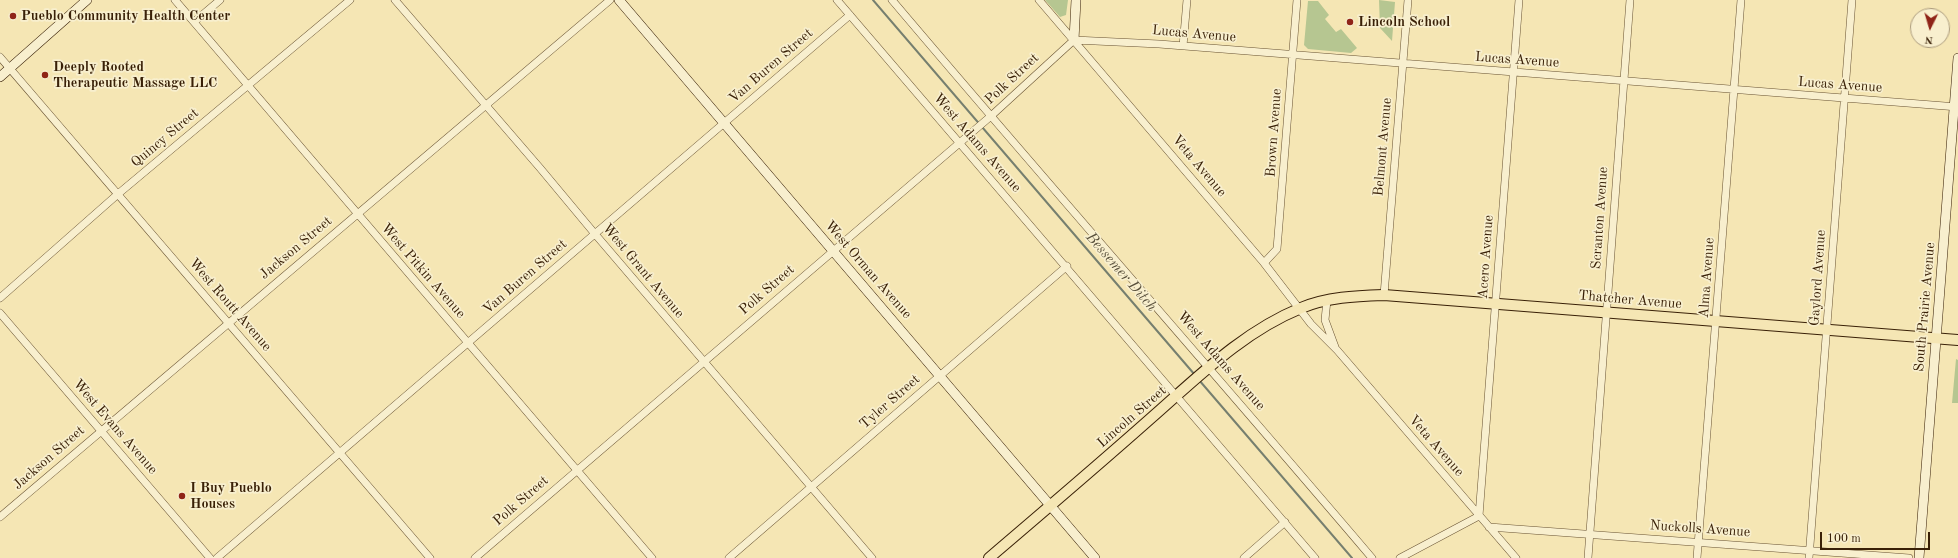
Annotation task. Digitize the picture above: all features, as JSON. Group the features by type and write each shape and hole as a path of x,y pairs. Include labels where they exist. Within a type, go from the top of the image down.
{"main road":[{"name":"Thatcher Avenue","path":"1301,308 1342,297 1384,295 1958,340"},
{"name":"Lincoln Street","path":"989,558 1051,506 1180,393 1205,369 1263,327 1301,308"}],"street":[{"path":"0,77 87,0"},
{"name":"West Pitkin Avenue","path":"175,0 652,558"},
{"path":"194,22 220,0"},
{"name":"Quincy Street","path":"0,298 118,194 350,0"},
{"name":"West Grant Avenue","path":"395,0 872,558"},
{"name":"Jackson Street","path":"0,517 100,430 610,0"},
{"name":"West Orman Avenue","path":"619,0 1095,558"},
{"name":"West Adams Avenue","path":"838,0 850,16 1067,266 1180,393 1315,558"},
{"name":"West Adams Avenue","path":"892,0 1205,369 1372,558"},
{"name":"Veta Avenue","path":"1039,0 1264,263 1301,308 1311,324 1337,350 1516,558"},
{"path":"1074,40 1076,0"},
{"path":"1183,46 1186,0"},
{"name":"Brown Avenue","path":"1264,263 1277,249 1297,0"},
{"name":"Belmont Avenue","path":"1384,295 1408,0"},
{"name":"Acero Avenue","path":"1479,516 1518,0"},
{"name":"Scranton Avenue","path":"1588,558 1630,0"},
{"name":"Alma Avenue","path":"1697,558 1741,0"},
{"name":"Gaylord Avenue","path":"1809,558 1828,330 1852,0"},
{"name":"Van Buren Street","path":"216,558 850,16"},
{"name":"Polk Street","path":"475,558 960,143 1074,40"},
{"name":"Lucas Avenue","path":"1074,40 1183,46 1956,107"},
{"name":"West Routt Avenue","path":"0,57 430,558"},
{"name":"South Prairie Avenue","path":"1919,558 1956,107 1958,58"},
{"name":"Tyler Street","path":"729,558 1067,266"},
{"name":"Veta Avenue","path":"1327,300 1325,320 1337,350"},
{"name":"West Evans Avenue","path":"0,313 210,558"},
{"path":"1400,558 1479,516"},
{"path":"1244,558 1285,522"},
{"name":"Nuckolls Avenue","path":"1489,527 1909,558"}],"green space":[{"path":"1045,0 1068,0 1066,15 1060,17"},
{"path":"1379,0 1395,2 1392,41 1380,28"},
{"path":"1308,1 1318,1 1329,15 1325,19 1336,32 1341,29 1357,48 1351,53 1308,49 1304,45"},
{"path":"1956,359 1958,360 1958,403 1952,403"}],"waterway":[{"name":"Bessemer Ditch","path":"873,0 1195,375"},
{"name":"Bessemer Ditch","path":"1199,380 1352,558"}],"place":[{"name":"Pueblo Community Health Center","path":"13,16"},
{"name":"Lincoln School","path":"1350,22"},
{"name":"Deeply Rooted Therapeutic Massage LLC","path":"45,75"},
{"name":"I Buy Pueblo Houses","path":"182,496"}]}
